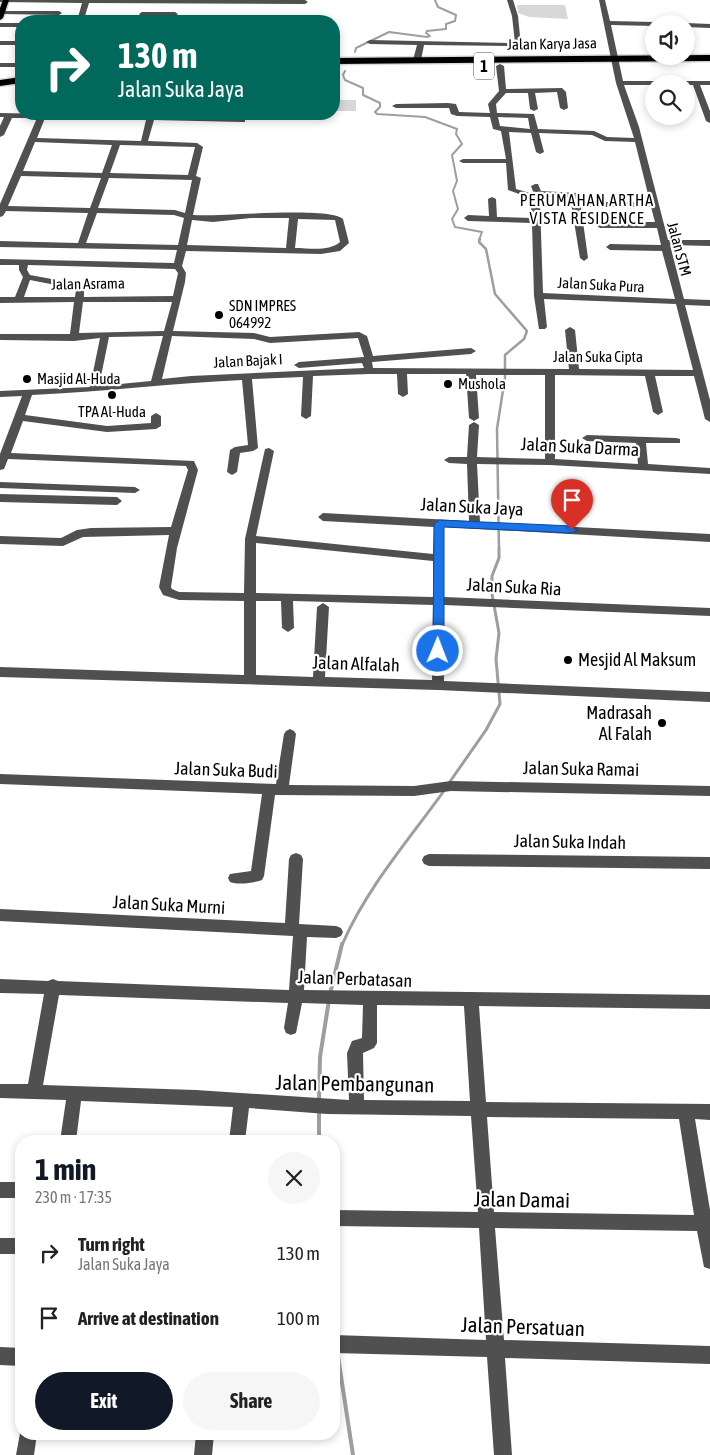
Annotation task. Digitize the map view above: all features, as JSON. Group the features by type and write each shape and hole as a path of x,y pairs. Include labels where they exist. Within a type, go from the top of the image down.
{"highway":[{"name":"Jalan Karya Jasa","path":"340,64 500,66 710,58"},
{"name":"Jalan Karya Jasa","path":"355,64 418,60 615,61 710,64"},
{"path":"0,77 15,75"},
{"path":"0,83 15,81"}],"main road":[{"path":"1,15 6,0"}],"street":[{"path":"0,0 304,2"},
{"path":"370,42 519,44 515,16 510,0"},
{"name":"Jalan STM","path":"602,0 620,83 637,140 679,302 702,377 709,415"},
{"path":"82,15 86,2"},
{"path":"175,15 178,2"},
{"path":"1,15 59,13"},
{"path":"142,14 150,15"},
{"path":"607,23 645,24"},
{"path":"0,25 15,25"},
{"path":"695,25 710,26"},
{"path":"0,43 15,43"},
{"path":"418,60 421,43"},
{"path":"0,65 15,66"},
{"path":"500,66 502,95 493,101 496,127 505,130 594,132 605,139 637,140"},
{"path":"620,83 710,83"},
{"path":"696,83 710,121"},
{"path":"502,91 560,91 564,108"},
{"path":"532,91 534,109"},
{"path":"396,106 448,105 453,106 456,114 531,116 540,152"},
{"path":"0,115 15,115"},
{"path":"0,135 9,115"},
{"path":"0,244 290,250 338,249 345,243 339,219 251,214 213,219 188,217 175,213 1,210 40,120"},
{"path":"144,143 150,120"},
{"name":"Jalan Suka Pura","path":"505,130 512,190 535,198 539,296 710,303"},
{"path":"31,140 198,146 192,176"},
{"path":"81,246 117,143"},
{"path":"463,161 510,161"},
{"path":"17,173 192,176 197,178 180,248 178,266 182,273 156,382"},
{"path":"535,186 538,193 570,194 576,198 584,258"},
{"path":"492,199 494,218"},
{"path":"576,204 653,205"},
{"path":"290,250 294,215"},
{"path":"468,218 535,221"},
{"path":"600,225 658,224"},
{"path":"610,247 710,243"},
{"path":"12,244 3,262 24,263 84,276"},
{"path":"24,263 23,270 28,277"},
{"path":"28,277 84,276 178,266"},
{"path":"74,338 84,276"},
{"path":"18,300 28,277"},
{"path":"539,296 542,327"},
{"name":"Jalan Asrama","path":"0,300 176,299"},
{"path":"570,330 574,372"},
{"path":"94,389 106,335"},
{"path":"0,337 74,338 106,335 168,335 254,336 270,340 359,335 362,336 369,359 374,362 373,371"},
{"path":"267,368 471,351"},
{"path":"402,370 403,394"},
{"name":"Jalan Bajak I","path":"0,394 28,394 156,382 308,373 402,370 498,371"},
{"path":"471,371 474,422 472,460 475,525"},
{"name":"Jalan Suka Cipta","path":"498,371 649,372 702,377"},
{"path":"550,372 550,462"},
{"path":"649,372 656,393 658,412"},
{"path":"306,416 308,373"},
{"path":"232,472 234,450 253,448 247,377"},
{"path":"0,467 28,394"},
{"path":"19,417 107,429 156,426 156,416"},
{"path":"587,438 676,441"},
{"path":"641,440 643,467"},
{"path":"250,679 250,540 269,451"},
{"path":"0,540 64,542 81,533 91,532 175,532 193,470 190,462 4,456"},
{"name":"Jalan Suka Darma","path":"448,460 550,462 710,470"},
{"path":"0,485 135,490"},
{"path":"0,498 117,501"},
{"name":"Jalan Suka Jaya","path":"323,517 710,538"},
{"path":"438,684 439,524"},
{"name":"Jalan Suka Ria","path":"175,532 166,570 165,587 167,592 179,596 287,596 439,600 513,605 710,612"},
{"path":"250,540 438,558"},
{"path":"287,596 288,628"},
{"path":"319,681 323,607"},
{"name":"Jalan Alfalah","path":"0,672 438,684 710,697"},
{"path":"235,878 257,876 290,734"},
{"name":"Jalan Suka Budi","path":"0,779 276,790 414,791 434,786 451,786"},
{"name":"Jalan Suka Ramai","path":"451,786 710,791"},
{"path":"291,1028 296,996 296,859"},
{"name":"Jalan Suka Indah","path":"429,860 710,863"},
{"name":"Jalan Suka Murni","path":"0,915 336,932"},
{"name":"Jalan Perbatasan","path":"0,986 53,986 319,998 710,1002"},
{"path":"34,1092 53,986"},
{"path":"357,1107 354,1053 357,1046 369,1043 370,999"},
{"path":"471,1001 503,1455"},
{"name":"Jalan Pembangunan","path":"0,1091 75,1092 327,1107 710,1112"},
{"path":"69,1135 75,1092"},
{"path":"238,1135 242,1101"},
{"path":"686,1112 707,1223 710,1261"},
{"path":"0,1190 15,1190"},
{"name":"Jalan Damai","path":"340,1218 487,1222 707,1223"},
{"path":"0,1246 15,1246"},
{"name":"Jalan Persatuan","path":"340,1344 710,1355"},
{"path":"0,1356 15,1357"},
{"path":"25,1455 27,1440"},
{"path":"204,1455 205,1440"}],"shaded area":[{"path":"517,5 565,5 568,19 529,17 518,13"},
{"path":"340,100 356,100 356,111 340,111"}],"waterway":[{"path":"355,52 356,48 389,32 427,37 430,36 426,33 427,31 446,29 446,24 455,21 456,15 438,7 435,0"},
{"path":"345,71 343,75 345,80 363,88 363,95 380,103 380,107 375,112 377,114 425,117 457,129 456,134 462,144 452,155 457,181 453,191 458,209 452,219 455,227 482,232 479,240"},
{"path":"480,239 479,242 486,249 495,294 527,331 524,339 505,355 505,377 497,429 499,549"},
{"path":"449,783 486,730 500,704 496,659 499,633 492,594 492,576 499,558 499,549"},
{"path":"342,945 376,884 446,788"},
{"path":"330,994 342,944"},
{"path":"319,1101 320,1057 329,1000"},
{"path":"319,1109 319,1135"},
{"path":"340,1370 353,1455"}],"place":[{"name":"SDN IMPRES 064992","path":"219,315"},
{"name":"Masjid Al-Huda","path":"27,379"},
{"name":"Mushola","path":"448,384"},
{"name":"TPA Al-Huda","path":"112,395"},
{"name":"Mesjid Al Maksum","path":"568,660"},
{"name":"Madrasah Al Falah","path":"662,723"}],"district":[{"name":"PERUMAHAN ARTHA VISTA RESIDENCE","path":"587,209"}],"route":[{"path":"438,651 439,524 572,530"}]}
